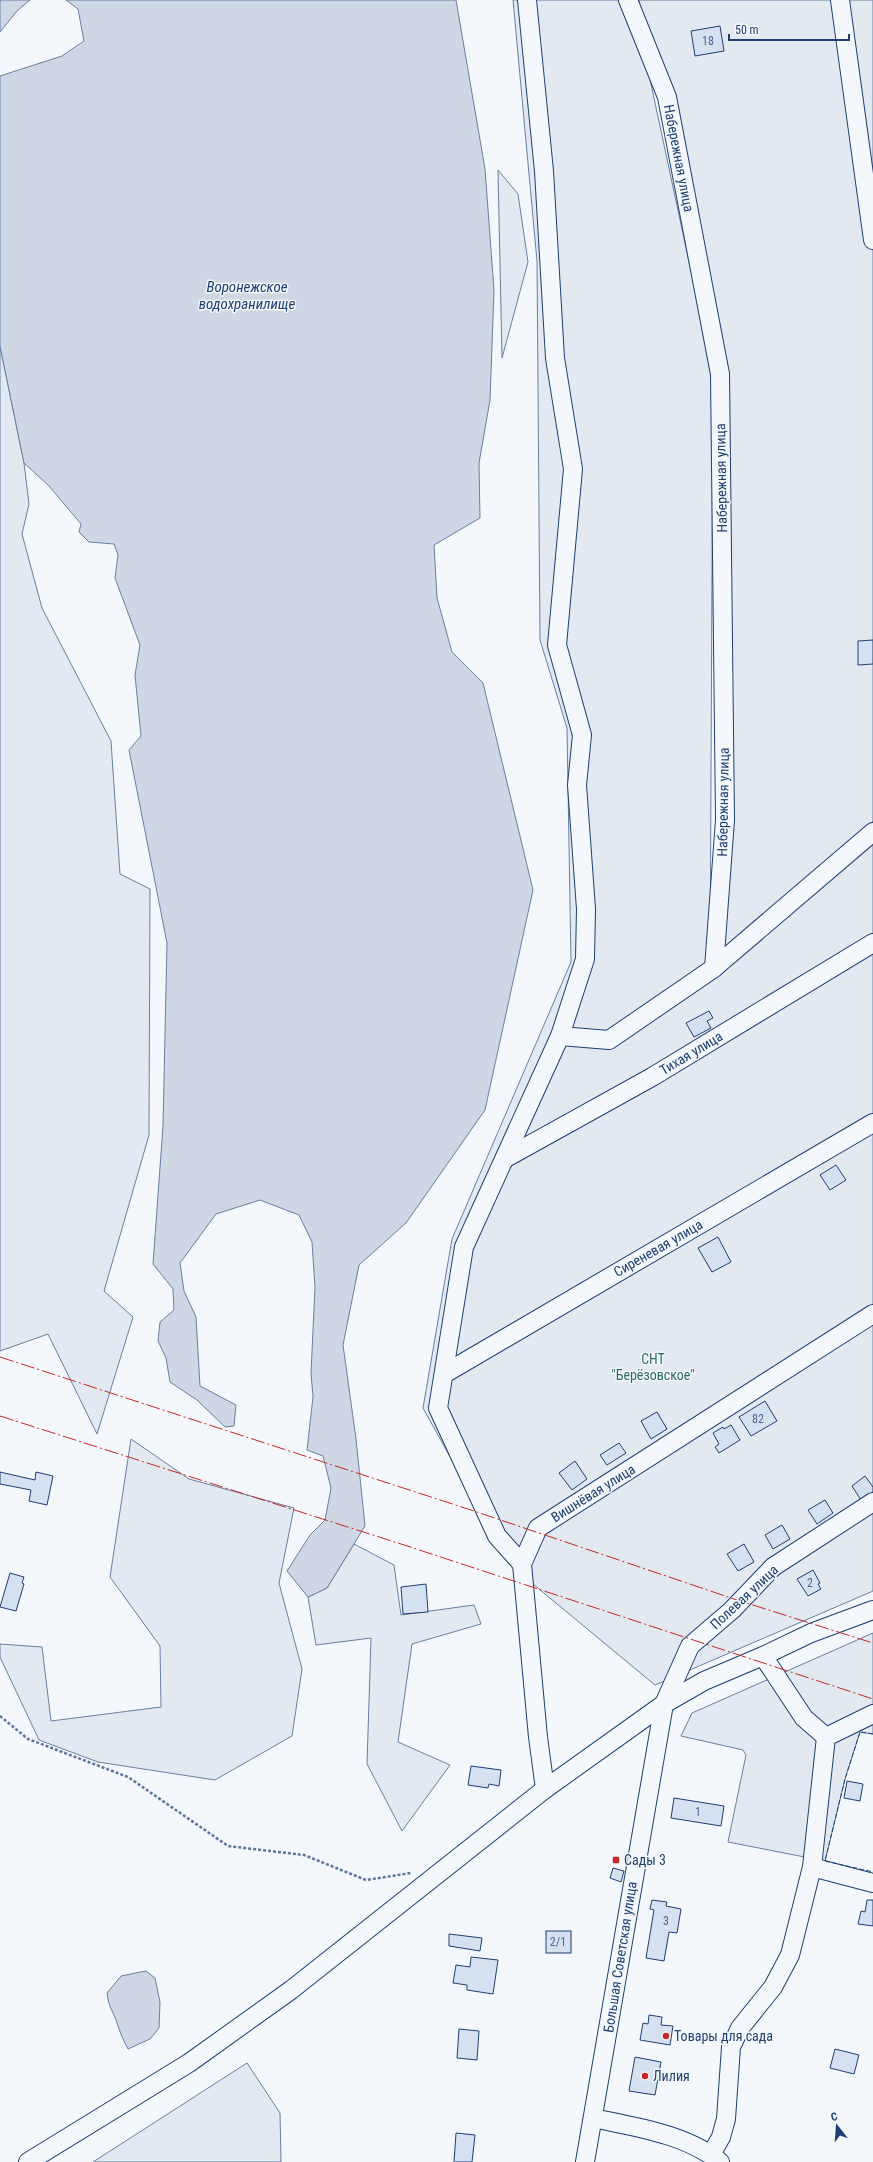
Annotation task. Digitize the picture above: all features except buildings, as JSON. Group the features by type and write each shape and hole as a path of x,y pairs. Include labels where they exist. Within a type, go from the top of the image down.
{"street":[{"path":"522,1564 497,1536 438,1408 464,1247 506,1158 560,1036 585,959 586,909 577,785 582,735 557,645 573,469 555,358 544,171 527,0"},
{"name":"Набережная улица","path":"628,0 667,97 720,374 725,820 714,968"},
{"path":"840,0 873,240"},
{"path":"560,1036 609,1040 714,968 873,832"},
{"name":"Тихая улица","path":"506,1158 652,1077 873,943"},
{"name":"Сиреневая улица","path":"444,1374 873,1123"},
{"name":"Вишнёвая улица","path":"545,1789 538,1737 522,1564 538,1528 873,1314"},
{"name":"Полевая улица","path":"664,1704 690,1646 732,1610 773,1567 873,1502"},
{"path":"28,2162 189,2063 284,1995 545,1789 664,1704 704,1681 763,1656 811,1633 873,1610"},
{"path":"763,1656 804,1718 826,1737"},
{"name":"Большая Советская улица","path":"585,2162 664,1704"},
{"path":"826,1737 873,1714"},
{"path":"593,2118 662,2133 716,2158 726,2119 731,2047 740,2028 773,1987 790,1955 812,1867 826,1737"},
{"path":"812,1867 873,1883"}],"path":[{"path":"0,1716 28,1739 128,1777 228,1846 304,1855 366,1880 417,1872"}],"green space":[{"name":"СНТ \"Берёзовское\"","path":"513,0 633,0 713,374 710,978 873,833 873,1591 655,1685 510,1565 423,1408 452,1239 571,962 567,728 540,640 537,261"},
{"path":"639,0 873,0 873,821 721,954 719,370"},
{"path":"498,170 518,194 528,262 502,358"},
{"path":"0,346 24,463 29,504 22,534 42,608 111,741 120,874 150,889 149,1135 104,1291 133,1317 97,1434 48,1334 0,1351"},
{"path":"131,1439 189,1479 294,1508 279,1583 302,1669 292,1736 215,1780 98,1762 39,1740 0,1657 0,1644 42,1647 51,1721 161,1707 160,1646 110,1577"},
{"path":"354,1544 394,1565 401,1615 474,1605 481,1624 412,1644 398,1742 450,1765 402,1831 367,1764 371,1638 316,1645 308,1597 327,1588"},
{"path":"873,1633 873,1734 860,1732 845,1779 825,1861 728,1842 746,1755 743,1750 681,1736 692,1713"},
{"path":"247,2063 280,2113 281,2162 93,2162"}],"water":[{"path":"0,0 30,0 17,11 0,32"},
{"name":"Воронежское водохранилище","path":"66,0 456,0 485,169 494,290 490,400 479,463 480,518 434,545 437,598 452,652 483,683 533,890 485,1110 406,1223 359,1265 343,1345 356,1439 365,1526 327,1588 308,1597 287,1571 310,1535 325,1520 331,1488 323,1456 307,1450 313,1397 311,1373 315,1287 312,1242 299,1215 260,1200 216,1214 180,1263 184,1291 196,1317 200,1386 236,1405 234,1426 225,1427 197,1400 170,1382 166,1358 158,1341 160,1322 174,1310 173,1289 153,1264 163,1126 167,943 129,750 141,736 135,675 140,645 115,578 118,555 114,544 89,542 79,532 81,524 49,486 24,463 0,346 0,76 62,56 84,41 78,9"},
{"path":"146,1971 155,1978 160,2002 159,2028 150,2039 128,2049 110,2006 107,1993 121,1976"}],"fence":[{"path":"873,1734 860,1732 845,1779 825,1861 873,1872"}],"power":[{"path":"0,1357 471,1510 737,1600 873,1643"},
{"path":"0,1416 401,1544 873,1699"}],"place":[{"name":"Сады 3","path":"616,1860"},
{"name":"Товары для сада","path":"666,2036"},
{"name":"Лилия","path":"645,2076"}]}
